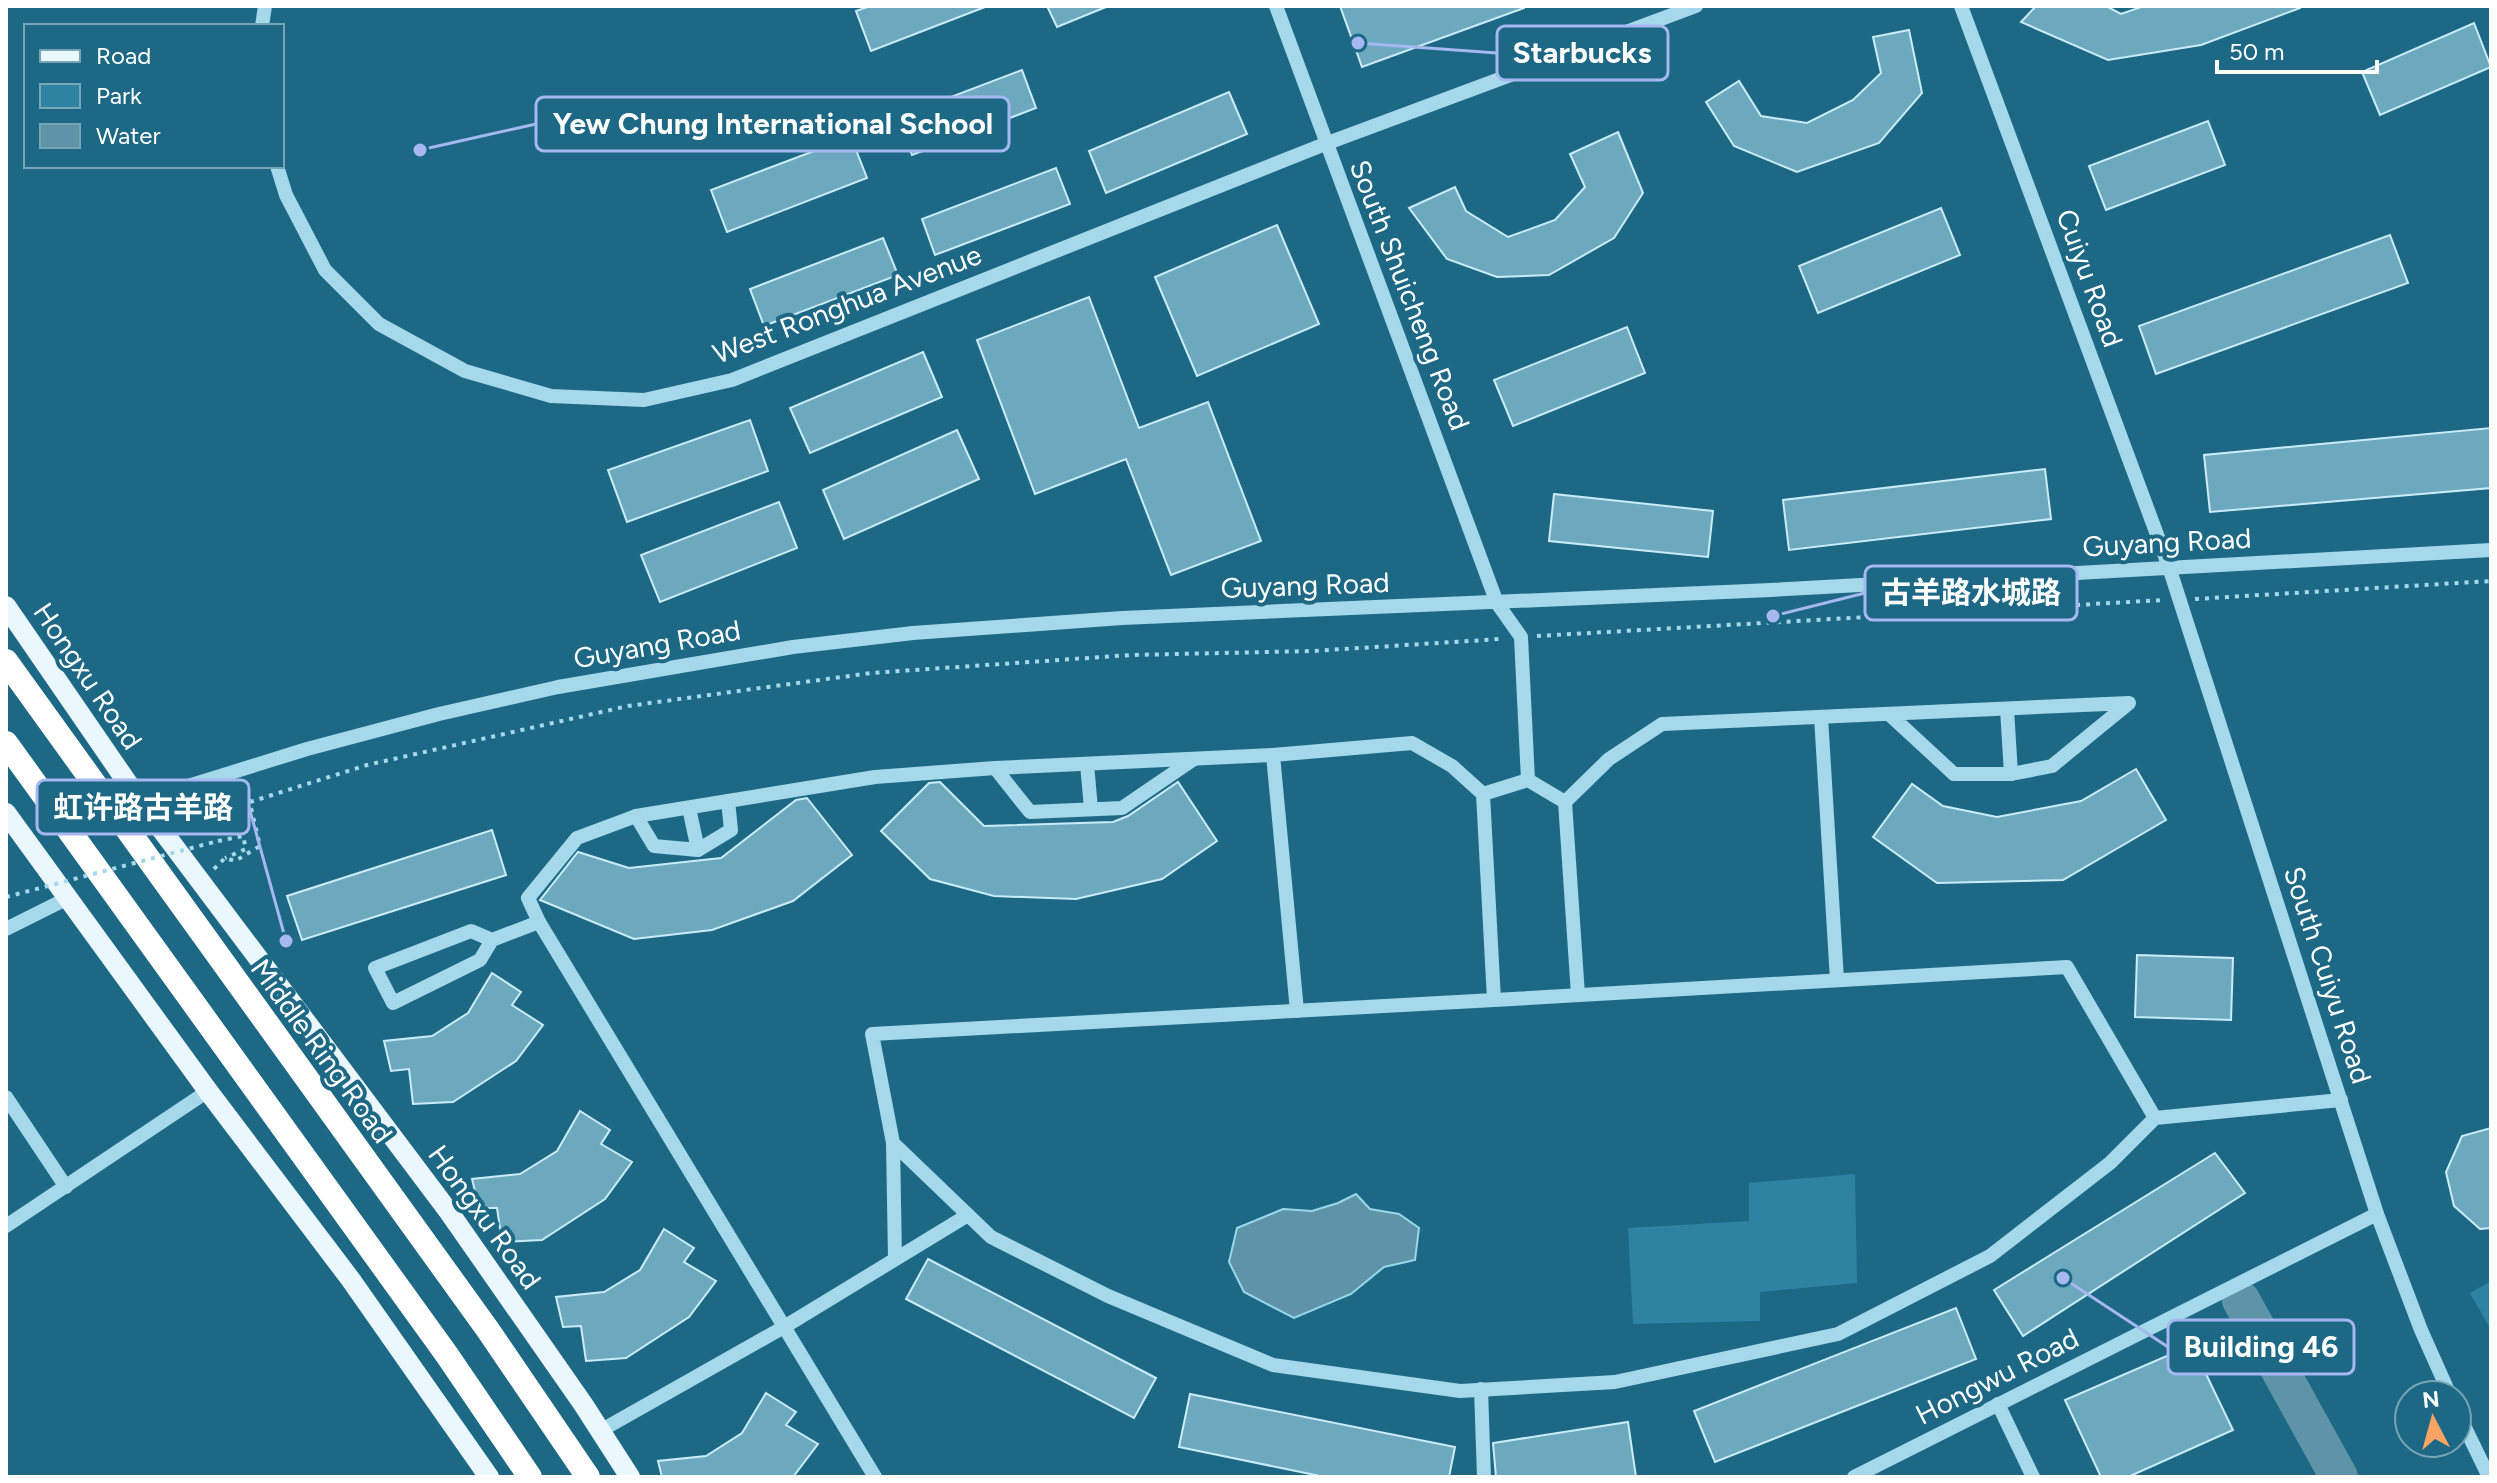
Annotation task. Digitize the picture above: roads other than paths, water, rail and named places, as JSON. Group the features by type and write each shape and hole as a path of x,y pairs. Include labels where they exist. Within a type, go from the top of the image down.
{"highway":[{"name":"Middle Ring Road","path":"6,661 488,1330 588,1477"},
{"path":"6,743 447,1355 530,1477"}],"main road":[{"name":"Hongxu Road","path":"6,606 140,801 449,1212 630,1477"},
{"path":"6,813 208,1091 351,1280 489,1477"}],"street":[{"name":"South Shuicheng Road","path":"1276,6 1497,603 1521,637 1528,780"},
{"name":"West Ronghua Avenue","path":"278,168 286,195 325,270 379,324 465,371 551,396 644,400 732,380 1325,144 1696,6"},
{"name":"Cuiyu Road","path":"1961,6 2169,567"},
{"name":"Guyang Road","path":"140,801 307,749 543,690 681,664 913,633 1018,625 1787,590 2491,550"},
{"name":"South Cuiyu Road","path":"2169,567 2377,1214 2443,1379"},
{"path":"1578,995 1565,802 1609,759 1662,724 2129,703 2052,766 2011,774 1954,774 1889,714"},
{"path":"2007,709 2011,774"},
{"path":"1821,717 1837,980"},
{"path":"875,1477 539,922 528,898 577,838 636,816 875,777 1273,755 1412,743 1452,766 1483,794 1494,1000"},
{"path":"1273,755 1297,1011"},
{"path":"995,768 1030,812 1122,808 1194,759"},
{"path":"1087,764 1091,809"},
{"path":"1483,794 1528,780 1565,802"},
{"path":"636,816 654,846 698,850 731,830 728,801"},
{"path":"689,808 698,850"},
{"path":"6,929 68,898"},
{"path":"492,940 471,931 375,968 393,1003 480,960 492,940 539,922"},
{"path":"895,1259 893,1143 872,1034 2067,967 2155,1118"},
{"path":"6,1226 208,1091"},
{"path":"6,1097 66,1187"},
{"path":"893,1143 991,1237 1108,1296 1273,1365 1460,1391 1615,1382 1838,1334 1990,1256 2110,1163 2155,1118 2341,1100"},
{"name":"Hongwu Road","path":"1854,1477 2377,1214"},
{"path":"600,1431 784,1327 968,1215"},
{"path":"1481,1389 1484,1477"},
{"path":"1998,1404 2033,1477"},
{"path":"2473,1444 2489,1477"}],"water":[{"path":"1356,1194 1370,1209 1399,1214 1419,1228 1415,1260 1384,1267 1351,1294 1294,1318 1244,1292 1229,1262 1237,1228 1283,1209 1312,1211"}],"waterway":[{"path":"2241,1300 2339,1477"}],"place":[{"name":"Starbucks","path":"1358,43"},
{"name":"Yew Chung International School","path":"420,150"},
{"name":"古羊路水城路","path":"1773,616"},
{"name":"虹许路古羊路","path":"286,941"},
{"name":"Building 46","path":"2063,1278"}]}
